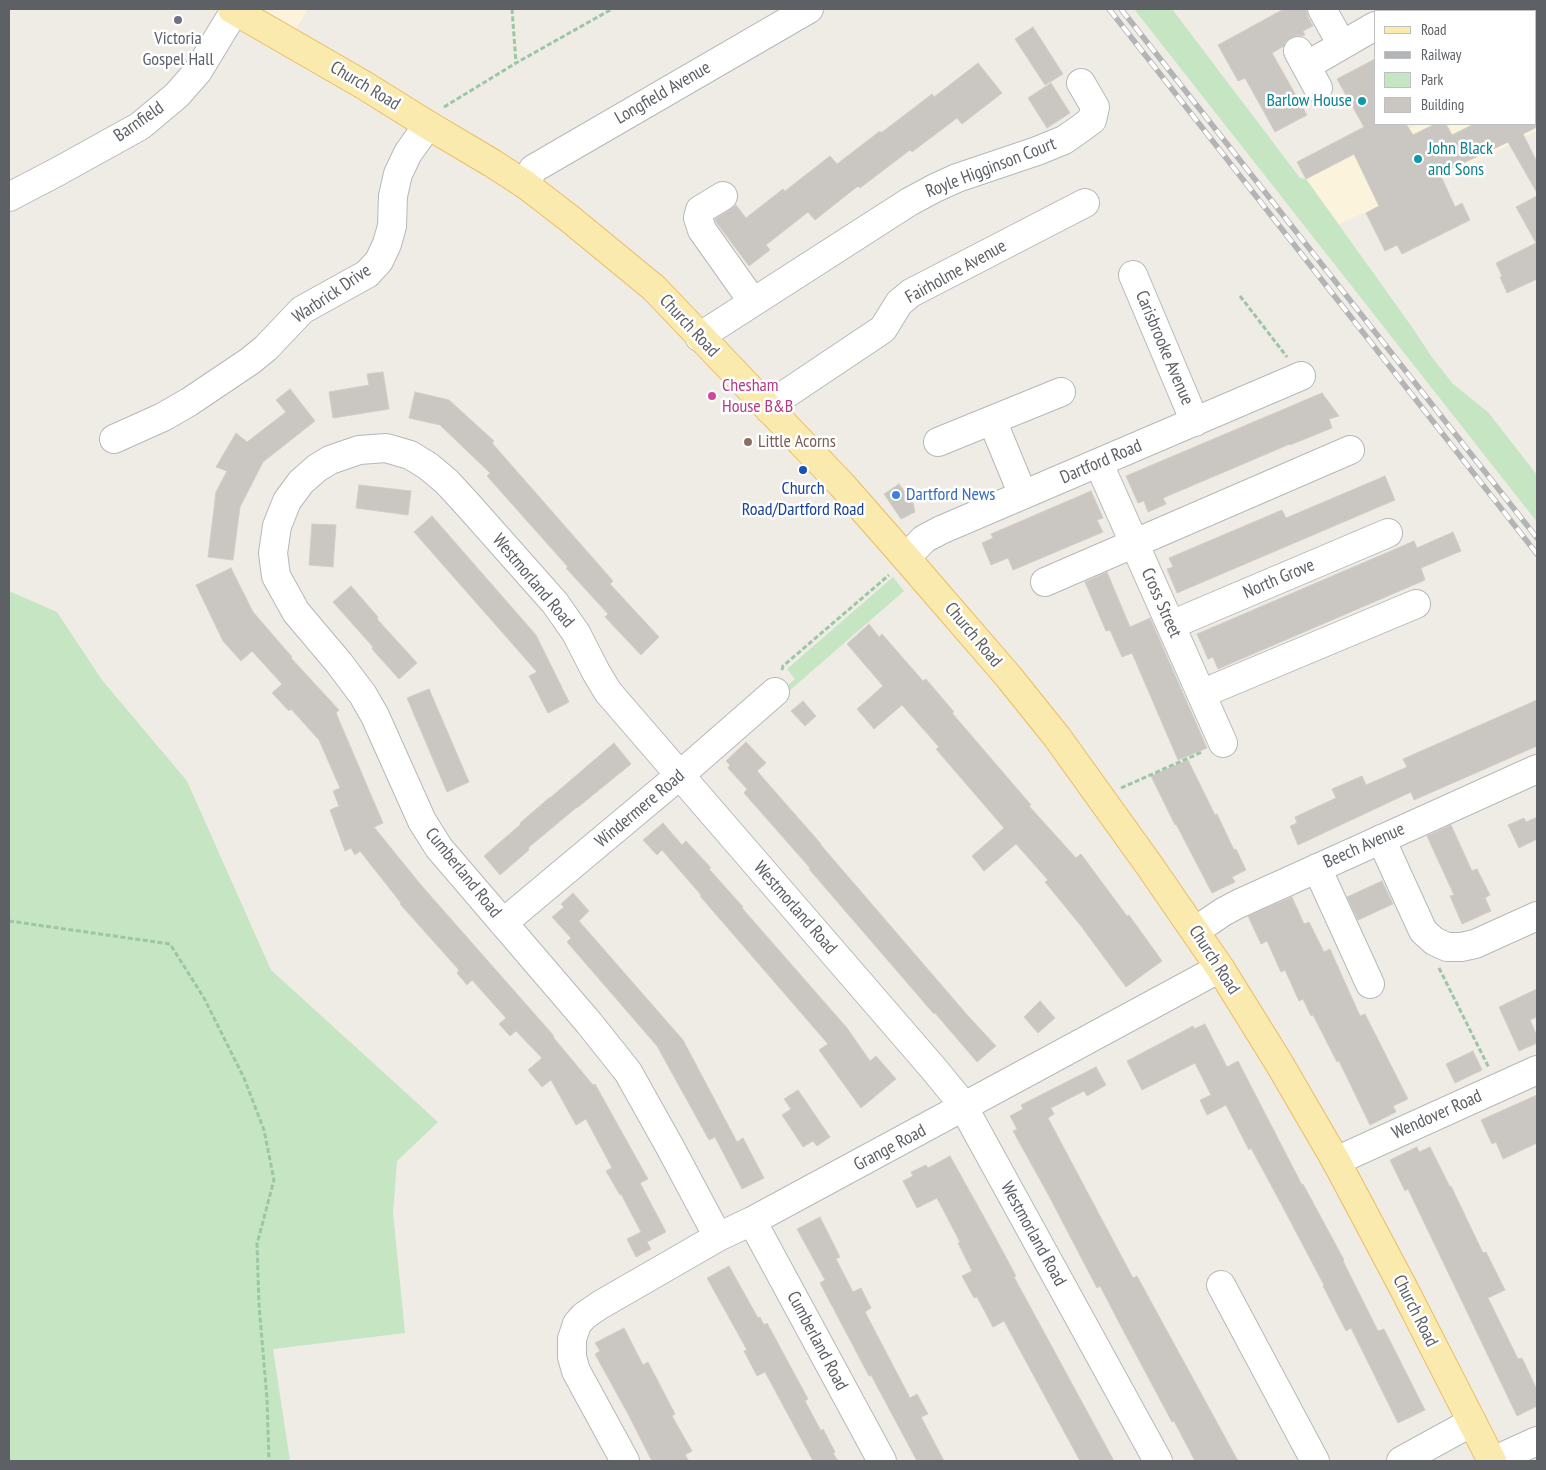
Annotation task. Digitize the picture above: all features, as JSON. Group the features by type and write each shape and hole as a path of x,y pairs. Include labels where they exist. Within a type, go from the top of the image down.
{"main road":[{"name":"Church Road","path":"234,9 362,84 526,185 654,288 842,485 906,558 1008,676 1057,737 1220,968 1279,1063 1336,1161 1493,1461"}],"street":[{"name":"Barnfield","path":"9,197 140,126 177,95 198,71 234,9"},
{"name":"Longfield Avenue","path":"526,185 533,169 808,9"},
{"path":"1322,9 1342,45"},
{"path":"1307,68 1374,27"},
{"name":"Royle Higginson Court","path":"699,337 909,202 957,178 1037,151 1064,140 1077,132 1092,120 1095,107 1081,83"},
{"name":"Warbrick Drive","path":"110,439 163,417 190,402 266,348 302,310 368,274 379,261 387,244 392,226 393,196 398,174 408,153 428,125"},
{"path":"723,196 700,210 698,218 702,230 753,302"},
{"name":"Fairholme Avenue","path":"769,409 780,398 883,329 899,303 911,293 1085,204"},
{"name":"Carisbrooke Avenue","path":"1133,275 1195,422"},
{"name":"Dartford Road","path":"906,558 932,534 1301,376"},
{"path":"938,442 1061,392"},
{"path":"992,420 1023,495"},
{"name":"Westmorland Road","path":"345,454 359,450 386,448 410,455 428,466 447,482 556,603 576,633 608,692 933,1068 964,1108 1158,1461"},
{"path":"1044,582 1350,450"},
{"name":"Cumberland Road","path":"345,454 317,468 301,482 287,501 277,526 273,553 276,576 296,612 363,695 375,716 422,821 439,848 589,1023 628,1072 718,1237"},
{"name":"Cross Street","path":"1098,464 1223,743"},
{"name":"North Grove","path":"1171,625 1388,533"},
{"path":"1202,694 1416,604"},
{"name":"Windermere Road","path":"502,922 680,775 775,692"},
{"name":"Beech Avenue","path":"1194,931 1238,904 1537,769"},
{"path":"1381,839 1423,931 1434,941 1447,947 1475,944 1537,916"},
{"path":"1317,868 1370,984"},
{"name":"Grange Road","path":"625,1461 576,1372 572,1357 572,1339 577,1324 584,1316 718,1237 752,1221 964,1108 1220,968"},
{"name":"Wendover Road","path":"1336,1161 1537,1070"},
{"name":"Cumberland Road","path":"752,1221 882,1461"},
{"path":"1221,1285 1315,1461"},
{"path":"1401,1461 1472,1422"},
{"path":"1493,1461 1537,1441"}],"path":[{"path":"512,9 516,63"},
{"path":"428,125 448,103 612,9"},
{"path":"1240,296 1301,376"},
{"path":"775,692 783,666 892,573 906,558"},
{"path":"1101,797 1223,743"},
{"path":"9,921 170,944 204,998 244,1078 264,1130 274,1180 257,1244 259,1304 268,1399 269,1461"},
{"path":"1438,967 1499,1087"}],"shaded area":[{"path":"257,9 308,9 296,29"},
{"path":"1536,98 1537,100 1537,131 1471,164 1339,224 1306,179 1417,125 1536,125"}],"green space":[{"path":"1134,9 1172,9 1300,178 1306,179 1431,356 1453,384 1488,412 1537,475 1537,522"},
{"path":"893,577 904,591 789,691 786,687 795,679 787,669"},
{"path":"9,591 57,612 102,680 187,781 271,970 438,1122 397,1161 393,1213 405,1333 273,1349 290,1461 9,1461"}],"building":[{"path":"1284,9 1306,9 1313,26 1303,31 1305,35 1290,38 1285,42 1284,46 1272,53 1307,115 1275,132 1245,78 1238,81 1218,45"},
{"path":"1033,27 1063,74 1045,85 1015,39"},
{"path":"1374,60 1374,125 1407,125 1413,135 1433,125 1447,125 1452,135 1472,125 1537,124 1537,127 1523,134 1537,162 1537,193 1508,142 1440,174 1455,207 1462,203 1470,220 1402,254 1397,245 1385,251 1366,213 1379,206 1354,154 1306,179 1297,162 1364,127 1337,79"},
{"path":"978,63 1002,93 962,124 957,118 912,152 910,150 860,188 858,186 815,220 808,212 766,245 770,250 749,266 716,222 715,219 736,205 746,218 830,156 837,164 932,94 934,97"},
{"path":"1051,83 1070,113 1047,128 1028,98"},
{"path":"1537,196 1537,279 1507,293 1496,263 1536,243 1516,207"},
{"path":"383,372 389,409 333,418 329,392 369,385 367,374"},
{"path":"290,389 315,421 263,462 240,507 233,560 208,557 216,492 227,471 216,467 236,433 247,442 286,412 276,400"},
{"path":"415,392 449,400 494,441 492,443 613,581 610,584 659,637 641,655 605,617 608,614 487,476 490,473 440,425 409,418"},
{"path":"1322,393 1339,416 1329,419 1332,428 1163,498 1166,504 1148,512 1144,501 1138,503 1126,476"},
{"path":"1385,476 1395,500 1177,593 1167,569 1173,567 1169,558 1282,510 1286,518"},
{"name":"Dartford News","path":"899,484 913,503 915,512 901,519 884,494"},
{"path":"359,485 411,491 408,515 356,508"},
{"path":"1091,491 1103,518 1097,520 1103,532 1013,570 1008,558 991,565 982,543 993,538 991,534"},
{"path":"432,516 536,635 569,702 548,713 529,676 537,672 414,532"},
{"path":"312,524 336,525 333,567 309,565"},
{"path":"1453,532 1461,551 1421,568 1425,580 1218,669 1213,657 1208,659 1197,634 1414,541 1417,548"},
{"path":"231,568 253,612 291,658 339,710 336,713 383,823 374,827 421,885 554,1036 593,1085 595,1084 648,1179 640,1183 666,1232 647,1242 651,1249 636,1257 627,1239 641,1232 621,1194 606,1171 612,1168 586,1119 576,1125 551,1080 542,1087 528,1070 542,1058 516,1031 510,1036 499,1024 506,1018 472,980 467,985 457,973 459,970 400,904 360,851 355,855 351,848 345,851 330,810 339,806 333,791 340,788 319,740 291,709 289,711 272,693 282,684 252,651 241,661 223,641 196,585"},
{"path":"1107,572 1130,627 1150,618 1207,748 1178,760 1132,653 1122,657 1110,630 1106,631 1085,582"},
{"path":"351,586 378,617 377,619 417,663 399,679 333,602"},
{"path":"869,624 879,637 882,634 923,681 926,679 954,712 952,713 1031,805 1029,806 1076,858 1081,854 1162,961 1126,987 1081,926 1045,882 1048,880 1016,844 984,871 972,856 1004,828 936,749 939,747 902,705 874,729 857,709 883,686 847,644"},
{"path":"429,689 469,782 447,792 407,698"},
{"path":"1537,700 1537,746 1414,800 1411,792 1298,845 1290,826 1297,823 1295,817 1336,798 1332,789 1362,776 1366,785 1407,767 1403,759"},
{"path":"803,701 816,716 805,726 791,711"},
{"path":"746,742 766,763 757,771 996,1046 977,1062 744,793 747,789 728,768 730,765 726,761"},
{"path":"614,743 631,764 528,848 529,850 500,875 484,856"},
{"path":"1188,760 1215,815 1217,814 1246,870 1232,877 1235,882 1212,893 1151,776"},
{"path":"1537,817 1537,839 1519,848 1508,825 1524,818 1526,822"},
{"path":"663,823 682,845 686,841 711,868 709,869 742,908 847,1028 870,1061 876,1056 896,1079 861,1108 819,1050 828,1044 662,850 657,855 643,840"},
{"path":"1451,825 1472,871 1477,869 1490,895 1485,898 1491,911 1462,924 1450,896 1454,895 1427,836"},
{"path":"1382,881 1393,904 1358,920 1347,897"},
{"path":"573,893 589,911 579,921 683,1040 737,1142 743,1138 764,1178 742,1189 715,1137 709,1140 657,1046 567,942 571,938 552,917 564,907 561,904"},
{"path":"1292,897 1304,924 1309,922 1324,952 1330,949 1360,1016 1365,1014 1408,1099 1393,1106 1396,1112 1370,1125 1339,1061 1337,1062 1313,1015 1311,1016 1303,999 1299,1001 1285,970 1281,972 1267,941 1261,944 1248,916"},
{"path":"1537,989 1537,1017 1530,1020 1537,1036 1537,1043 1519,1051 1499,1007"},
{"path":"1040,1001 1055,1018 1038,1033 1024,1017"},
{"path":"1205,1024 1227,1067 1238,1061 1302,1185 1344,1260 1378,1331 1384,1329 1425,1410 1398,1423 1351,1328 1346,1331 1278,1198 1251,1148 1249,1150 1226,1105 1207,1115 1200,1100 1211,1095 1195,1063 1142,1090 1127,1061 1193,1026 1194,1029"},
{"path":"1473,1051 1482,1070 1455,1083 1446,1064"},
{"path":"1096,1067 1106,1085 1087,1096 1084,1091 1051,1108 1054,1114 1048,1118 1133,1278 1137,1276 1238,1461 1195,1461 1174,1421 1172,1422 1100,1286 1097,1288 1013,1131 1017,1129 1010,1116 1023,1109 1021,1105"},
{"path":"798,1090 830,1137 817,1146 813,1141 803,1147 782,1115 791,1109 784,1099"},
{"path":"1537,1095 1537,1143 1503,1159 1496,1142 1492,1144 1481,1120"},
{"path":"1417,1147 1419,1152 1430,1147 1483,1253 1486,1252 1505,1290 1488,1298 1518,1359 1522,1358 1537,1390 1537,1406 1517,1416 1408,1189 1405,1191 1390,1160"},
{"path":"950,1156 1114,1461 1080,1461 1004,1321 993,1327 977,1297 974,1298 962,1276 972,1271 958,1243 960,1242 937,1198 917,1208 903,1181 913,1176 911,1172 926,1165 928,1168"},
{"path":"820,1217 840,1257 836,1259 853,1292 861,1288 871,1308 865,1312 910,1398 917,1394 928,1414 921,1417 944,1461 917,1461 820,1283 825,1280 797,1229"},
{"path":"729,1266 758,1318 760,1317 764,1325 767,1323 808,1399 805,1401 821,1431 823,1429 838,1461 813,1461 765,1372 757,1376 744,1351 747,1350 707,1278"},
{"path":"624,1328 643,1365 648,1362 675,1414 672,1416 692,1451 685,1455 689,1461 652,1461 595,1354 600,1351 595,1343"}],"railway":[{"path":"1109,9 1537,554"},
{"path":"1121,9 1537,538"}],"place":[{"name":"Victoria Gospel Hall","path":"178,20"},
{"name":"Barlow House","path":"1362,101"},
{"name":"John Black and Sons","path":"1418,159"},
{"name":"Chesham House B&B","path":"712,396"},
{"name":"Little Acorns","path":"748,442"},
{"name":"Church Road/Dartford Road","path":"803,470"},
{"name":"Dartford News","path":"896,495"}]}
